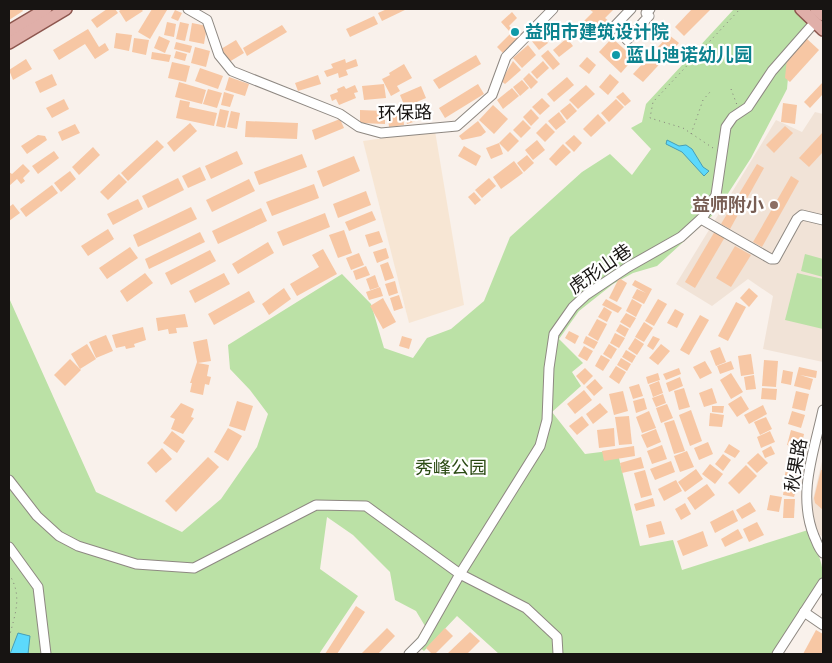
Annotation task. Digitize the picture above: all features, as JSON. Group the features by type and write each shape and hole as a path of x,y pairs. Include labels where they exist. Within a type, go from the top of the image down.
{"main road":[{"path":"9,32 46,9"},
{"path":"9,43 66,9"},
{"path":"801,9 820,22"},
{"path":"816,9 820,22"}],"street":[{"name":"环保路","path":"188,9 207,20 219,55 232,71 340,114 359,127 381,133 457,126 492,95 506,57 553,9"},
{"path":"608,33 631,9"},
{"path":"627,40 649,16 646,13 650,9"},
{"name":"虎形山巷","path":"409,654 422,641 460,574 540,446 547,420 549,368 554,334 573,307 586,295 628,267 681,237 701,219 716,196 726,127 739,113 748,107 772,71 820,22"},
{"path":"701,219 772,259 775,258 797,219 802,215 823,220"},
{"name":"秋果路","path":"823,410 808,479 806,504 809,524 823,553"},
{"path":"9,480 37,516 59,536 78,546 136,564 194,568 316,505 366,506 460,574 526,608 557,637 558,654"},
{"path":"9,546 38,587 46,654"},
{"path":"777,654 823,583"},
{"path":"804,612 823,625"}],"path":[{"path":"721,152 666,121 650,118 653,102 740,9"},
{"path":"732,89 739,113"},
{"path":"691,134 702,100 710,92"},
{"path":"9,574 16,584 18,597 9,638"}],"shaded area":[{"name":"益师附小","path":"815,112 823,114 823,362 763,349 773,296 748,279 712,306 676,284 776,120 802,132"},
{"path":"435,131 464,305 409,323 363,141"},
{"path":"823,457 823,537 817,533 811,519 812,503"}],"green space":[{"name":"秀峰公园","path":"734,9 795,9 814,27 790,54 787,89 751,158 716,212 657,266 633,273 613,284 579,311 559,339 583,363 572,372 581,386 552,412 585,454 617,450 640,546 673,540 682,570 808,530 820,559 823,577 773,654 499,654 457,616 424,651 414,643 425,626 416,611 395,600 390,572 353,535 327,517 320,569 358,596 319,654 9,654 9,298 96,492 182,532 221,499 257,447 268,414 250,390 230,369 228,345 342,274 371,304 384,348 413,358 427,338 451,329 484,301 510,237 582,172 610,154 632,175 651,149 631,128 642,122 646,104"},
{"path":"805,254 823,259 823,277 801,271"},
{"path":"797,273 823,279 823,329 785,320"}],"water":[{"path":"667,140 679,146 686,145 692,149 703,167 709,171 704,176 682,152 666,144"},
{"path":"18,633 30,636 28,654 10,654"}],"building":[{"path":"9,9 22,9 23,11 9,20"},
{"path":"107,9 115,9 118,13 97,28 91,20"},
{"path":"122,9 141,9 143,11 126,22 119,11"},
{"path":"152,9 167,10 150,39 138,32"},
{"path":"387,9 407,9 382,21 378,13"},
{"path":"589,9 614,9 605,18 610,22 591,42 577,28 593,12"},
{"path":"692,9 711,9 684,36 675,27"},
{"path":"175,10 182,13 178,21 171,18"},
{"name":"益阳市建筑设计院","path":"512,12 517,18 509,26 514,31 516,28 522,34 503,53 497,47 511,33 501,22"},
{"path":"374,16 378,24 350,37 346,29"},
{"path":"167,22 176,24 174,37 164,35"},
{"path":"180,22 189,24 185,41 176,39"},
{"path":"192,23 207,26 204,44 189,41"},
{"path":"282,25 287,32 247,56 243,48"},
{"path":"88,29 99,47 105,43 109,50 95,59 85,44 59,60 53,50"},
{"path":"116,33 132,35 129,51 114,48"},
{"path":"539,33 548,43 539,50 531,40"},
{"path":"669,35 679,43 643,82 633,74"},
{"path":"159,36 170,41 165,53 154,48"},
{"path":"134,38 149,40 146,55 132,52"},
{"path":"567,38 573,46 559,57 553,50"},
{"name":"蓝山迪诺幼儿园","path":"612,38 634,58 621,73 599,52"},
{"path":"806,38 819,50 790,82 785,78 787,58"},
{"path":"236,40 244,53 229,62 221,49"},
{"path":"176,42 192,46 190,53 174,49"},
{"path":"528,45 536,55 522,68 513,58"},
{"path":"195,47 210,51 206,67 191,63"},
{"path":"548,50 560,64 553,70 541,56"},
{"path":"176,51 187,54 185,61 174,58"},
{"path":"152,52 171,55 169,62 151,59"},
{"path":"476,55 481,64 439,89 433,80"},
{"path":"587,57 596,65 589,74 579,66"},
{"path":"26,59 32,69 13,80 9,70"},
{"path":"345,59 346,63 356,59 358,66 346,70 348,75 339,78 338,73 327,77 324,71 333,68 331,64"},
{"path":"513,61 521,70 505,84 501,81"},
{"path":"543,61 549,68 537,79 531,72"},
{"path":"172,62 190,66 186,82 168,78"},
{"path":"404,64 412,78 397,86 400,91 391,96 382,79"},
{"path":"200,68 223,76 218,89 195,81"},
{"path":"529,73 538,82 531,89 523,79"},
{"path":"52,74 57,85 40,93 35,82"},
{"path":"610,74 619,82 608,95 599,87"},
{"path":"318,75 321,84 298,91 295,83"},
{"path":"229,77 249,84 245,96 225,90"},
{"path":"567,77 574,85 554,102 547,94"},
{"path":"522,80 529,88 520,96 513,87"},
{"path":"179,82 206,90 202,104 175,97"},
{"path":"823,82 823,94 810,108 804,102"},
{"path":"384,84 386,98 364,100 362,86"},
{"path":"478,84 484,94 445,118 439,108"},
{"path":"355,85 358,92 354,93 356,98 339,105 336,99 332,101 330,95 338,92 337,89 344,86 346,89"},
{"path":"586,85 595,94 578,109 569,100"},
{"path":"421,86 426,98 405,107 400,95"},
{"path":"512,88 519,96 503,109 497,100"},
{"path":"208,89 222,93 217,108 203,104"},
{"path":"224,92 234,95 230,107 221,105"},
{"path":"623,92 631,101 625,106 616,97"},
{"path":"542,98 550,106 540,115 532,107"},
{"path":"64,99 69,109 52,118 46,108"},
{"path":"616,99 624,107 609,122 601,113"},
{"path":"180,100 190,102 189,107 217,113 214,126 176,118"},
{"path":"570,103 577,111 567,120 560,111"},
{"path":"783,103 797,105 795,124 781,122"},
{"path":"493,105 508,119 494,134 479,120"},
{"path":"422,108 426,118 407,124 404,114"},
{"path":"220,109 229,111 225,128 216,126"},
{"path":"531,109 539,118 531,126 523,117"},
{"path":"360,110 385,111 385,124 360,123"},
{"path":"231,111 240,113 237,129 227,127"},
{"path":"559,112 566,122 556,130 548,121"},
{"path":"598,114 606,123 591,137 583,129"},
{"path":"403,115 404,125 389,127 388,117"},
{"path":"340,119 344,128 315,140 312,130"},
{"path":"523,120 531,128 521,138 513,130"},
{"path":"246,121 298,123 297,139 245,137"},
{"path":"478,121 486,132 481,136 462,140 459,136"},
{"path":"190,123 197,131 174,152 167,143"},
{"path":"546,123 555,132 545,142 536,133"},
{"path":"75,124 80,133 62,141 58,132"},
{"path":"785,126 793,133 774,153 766,145"},
{"path":"510,132 519,141 508,152 499,143"},
{"path":"823,132 823,152 809,167 799,158"},
{"path":"38,135 45,136 47,140 27,154 21,146"},
{"path":"574,135 582,143 574,152 565,143"},
{"path":"157,140 164,147 128,181 121,173"},
{"path":"537,140 545,150 533,160 525,150"},
{"path":"499,143 503,154 491,159 486,148"},
{"path":"563,144 571,152 556,166 549,159"},
{"path":"464,146 481,156 476,166 458,156"},
{"path":"93,147 100,155 79,175 72,167"},
{"path":"54,151 59,158 38,174 32,166"},
{"path":"237,151 243,164 211,179 205,166"},
{"path":"302,154 307,167 259,185 254,172"},
{"path":"527,155 534,163 524,172 517,163"},
{"path":"354,156 360,171 323,187 317,171"},
{"path":"514,161 523,173 501,189 493,177"},
{"path":"23,164 30,171 23,178 25,181 21,184 17,179 9,186 9,172 12,174"},
{"path":"757,164 764,168 730,229 721,224"},
{"path":"200,167 206,180 188,188 182,176"},
{"path":"70,171 76,179 61,192 54,183"},
{"path":"119,174 127,182 108,200 100,192"},
{"path":"791,176 799,181 762,247 753,242"},
{"path":"178,178 184,190 148,208 142,196"},
{"path":"489,178 496,186 482,198 475,190"},
{"path":"249,179 255,191 212,212 206,200"},
{"path":"314,184 319,198 272,216 266,202"},
{"path":"52,185 58,193 26,217 20,209"},
{"path":"366,191 371,205 338,218 333,204"},
{"path":"474,192 481,200 475,205 468,197"},
{"path":"138,199 143,209 113,225 107,214"},
{"path":"13,204 20,213 9,221 9,207"},
{"path":"191,207 197,219 138,247 133,235"},
{"path":"261,208 267,221 218,244 212,231"},
{"path":"372,211 376,220 349,231 345,222"},
{"path":"325,213 330,227 283,246 277,232"},
{"path":"108,229 114,239 88,256 81,246"},
{"path":"344,230 352,253 338,258 329,235"},
{"path":"379,231 383,242 369,247 365,235"},
{"path":"715,231 725,237 695,288 685,282"},
{"path":"200,232 205,242 149,269 145,259"},
{"path":"268,242 274,253 238,274 232,264"},
{"path":"735,246 751,255 731,287 716,278"},
{"path":"130,247 138,258 107,279 99,268"},
{"path":"386,248 389,258 377,263 373,252"},
{"path":"323,249 337,274 297,296 290,284 319,267 312,255"},
{"path":"210,250 216,261 171,285 165,273"},
{"path":"359,253 364,265 351,270 346,258"},
{"path":"388,262 394,278 385,281 380,265"},
{"path":"366,266 370,275 356,280 353,271"},
{"path":"145,273 153,283 127,302 120,291"},
{"path":"224,273 230,284 195,303 189,291"},
{"path":"375,275 379,287 370,290 366,279"},
{"path":"619,278 627,283 617,302 609,298"},
{"path":"635,280 652,289 644,304 632,298 637,289 646,293 632,285"},
{"path":"395,281 398,293 389,296 385,284"},
{"path":"380,287 383,296 369,300 366,292"},
{"path":"284,288 291,299 269,315 262,304"},
{"path":"749,288 758,296 749,307 740,298"},
{"path":"249,291 255,302 214,325 208,314"},
{"path":"399,295 403,308 394,311 390,298"},
{"path":"383,298 396,322 383,329 370,306"},
{"path":"606,299 622,308 618,313 602,305"},
{"path":"632,299 642,305 636,317 626,311"},
{"path":"658,299 667,304 654,326 645,321"},
{"path":"736,302 746,307 728,341 718,336"},
{"path":"604,307 612,312 607,322 598,317"},
{"path":"675,309 684,314 677,328 667,323"},
{"path":"626,313 636,318 630,328 620,322"},
{"path":"185,314 188,327 176,328 177,333 169,334 168,329 158,331 156,318"},
{"path":"700,315 709,320 689,355 680,350"},
{"path":"597,319 607,324 598,341 588,335"},
{"path":"644,322 653,328 644,342 635,337"},
{"path":"620,324 629,329 625,337 616,331"},
{"path":"143,327 146,340 134,344 135,347 126,349 125,346 116,348 112,335"},
{"path":"569,331 579,336 575,344 565,338"},
{"path":"615,333 625,338 619,348 610,343"},
{"path":"106,335 113,351 96,358 89,342"},
{"path":"402,336 412,339 409,349 399,346"},
{"path":"586,336 598,342 594,349 583,343"},
{"path":"653,336 660,339 653,350 647,346"},
{"path":"635,338 644,344 637,355 628,349"},
{"path":"207,339 211,361 198,363 209,365 207,376 211,377 209,385 205,384 203,395 190,392 192,383 190,383 197,362 193,342"},
{"path":"87,344 96,359 80,369 71,354"},
{"path":"609,344 617,349 611,359 603,354"},
{"path":"661,344 670,351 658,365 649,358"},
{"path":"584,346 593,351 587,361 578,356"},
{"path":"720,347 726,362 716,366 710,351"},
{"path":"626,350 636,356 632,363 622,357"},
{"path":"751,354 754,374 741,376 738,356"},
{"path":"601,355 610,360 603,371 595,366"},
{"path":"621,358 631,364 627,371 617,365"},
{"path":"70,359 81,370 65,386 54,375"},
{"path":"764,360 778,361 776,387 762,386"},
{"path":"705,361 712,373 700,379 693,367"},
{"path":"731,361 734,369 720,374 717,366"},
{"path":"616,366 626,372 619,384 609,377"},
{"path":"799,367 817,371 816,378 800,375 813,379 810,390 794,386"},
{"path":"585,368 593,376 584,385 576,376"},
{"path":"679,368 681,374 666,380 663,374"},
{"path":"783,370 793,372 791,385 781,383"},
{"path":"658,373 660,380 648,384 646,377"},
{"path":"731,373 743,392 731,399 720,380"},
{"path":"754,375 756,389 746,390 744,377"},
{"path":"680,377 683,386 669,392 666,383"},
{"path":"595,379 603,388 594,396 586,387"},
{"path":"659,381 663,393 653,397 649,385"},
{"path":"639,384 643,396 633,399 629,387"},
{"path":"684,388 690,407 679,410 674,391"},
{"path":"712,388 717,403 704,407 699,393"},
{"path":"762,388 777,389 776,400 761,399"},
{"path":"584,390 592,400 575,414 567,404"},
{"path":"623,391 628,411 614,415 609,394"},
{"path":"796,391 809,394 805,411 792,408"},
{"path":"663,394 666,403 656,407 652,398"},
{"path":"741,396 749,409 737,417 728,404"},
{"path":"644,398 647,409 636,413 633,401"},
{"path":"237,401 253,406 245,431 229,426"},
{"path":"181,403 194,409 191,417 194,418 183,434 171,429 175,419 170,417"},
{"path":"600,403 608,412 593,424 586,414"},
{"path":"667,404 673,418 661,423 656,408"},
{"path":"763,405 767,414 749,424 744,415"},
{"path":"712,406 724,406 723,413 712,412"},
{"path":"691,410 702,441 690,446 679,415"},
{"path":"649,411 656,428 642,433 636,417"},
{"path":"792,411 805,415 801,428 788,424"},
{"path":"710,413 724,415 722,427 709,426"},
{"path":"582,416 589,425 577,435 569,426"},
{"path":"629,416 632,444 619,445 615,417"},
{"path":"766,417 772,429 760,435 754,422"},
{"path":"674,420 685,451 674,454 664,423"},
{"path":"228,428 242,436 228,461 214,452"},
{"path":"614,428 615,446 599,448 597,430"},
{"path":"656,429 661,442 647,448 641,435"},
{"path":"791,430 804,434 801,448 787,445"},
{"path":"172,431 185,441 177,453 163,443"},
{"path":"770,431 775,442 761,448 757,437"},
{"path":"708,442 713,454 699,460 694,448"},
{"path":"729,444 740,451 735,458 724,452"},
{"path":"662,445 667,459 652,464 647,451"},
{"path":"634,446 635,456 604,461 602,451"},
{"path":"771,446 775,454 765,458 762,451"},
{"path":"162,448 172,459 156,473 147,463"},
{"path":"789,450 801,452 798,470 786,467"},
{"path":"687,451 694,467 680,472 674,456"},
{"path":"758,453 768,463 757,473 747,463"},
{"path":"723,454 731,460 723,471 715,464"},
{"path":"208,457 219,467 176,512 165,501"},
{"path":"641,457 644,468 622,473 620,463"},
{"path":"671,461 675,472 655,480 650,469"},
{"path":"710,464 723,474 715,484 702,474"},
{"path":"746,465 757,476 739,494 728,483"},
{"path":"696,469 703,479 685,492 678,482"},
{"path":"786,469 798,471 795,487 783,485"},
{"path":"645,470 652,495 641,498 634,473"},
{"path":"821,470 823,470 823,510 815,503 814,498"},
{"path":"676,480 682,491 664,501 658,489"},
{"path":"707,484 715,495 695,510 687,498"},
{"path":"784,488 796,490 794,497 783,495"},
{"path":"770,495 782,497 779,512 767,510"},
{"path":"653,498 655,506 636,511 634,504"},
{"path":"784,499 795,499 794,518 783,518"},
{"path":"750,502 756,511 742,519 736,510"},
{"path":"685,503 691,514 681,520 675,509"},
{"path":"733,510 738,521 715,533 710,522"},
{"path":"661,521 665,534 649,538 646,525"},
{"path":"757,522 764,535 749,542 743,529"},
{"path":"738,529 743,538 725,547 721,539"},
{"path":"703,531 708,546 683,556 677,541"},
{"path":"356,606 365,612 337,654 325,654"},
{"path":"387,628 395,636 378,654 361,654"},
{"path":"445,628 453,636 435,654 432,654 426,648"},
{"path":"816,630 823,634 822,654 803,654"},
{"path":"470,632 480,641 467,654 447,654"}],"place":[{"name":"益阳市建筑设计院","path":"515,32"},
{"name":"蓝山迪诺幼儿园","path":"616,55"},
{"name":"益师附小","path":"774,205"}]}
